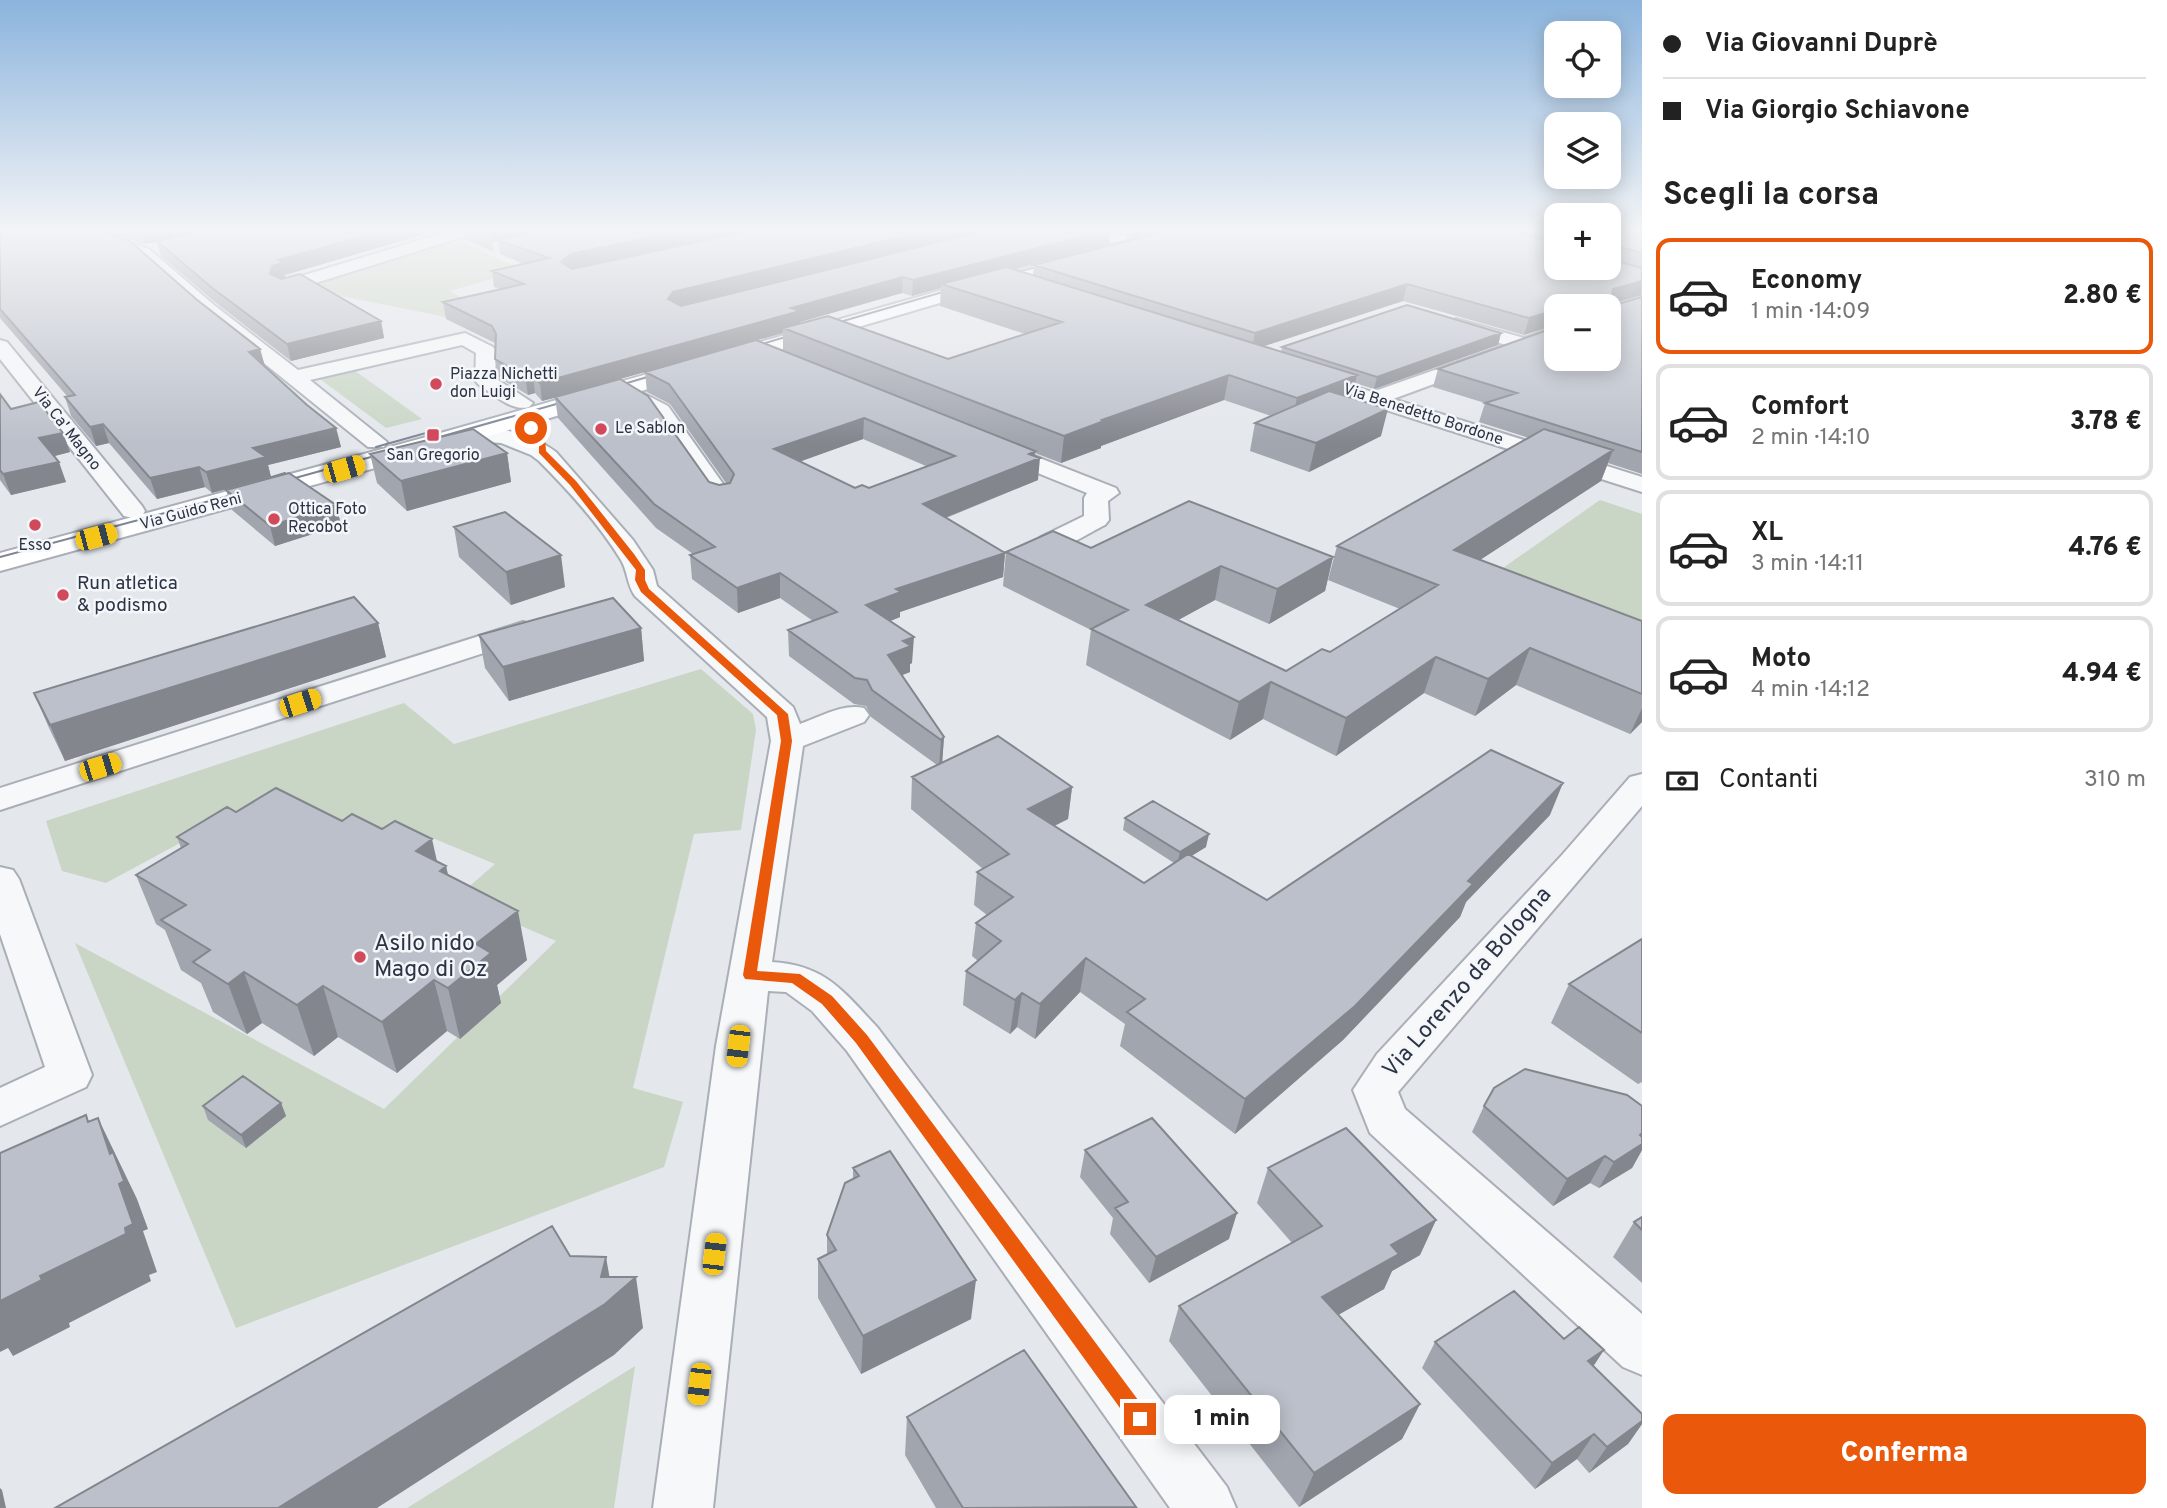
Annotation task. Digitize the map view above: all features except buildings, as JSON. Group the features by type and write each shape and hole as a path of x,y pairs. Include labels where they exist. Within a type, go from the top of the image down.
{"street":[{"path":"204,302 376,442"},
{"name":"Via Guido Reni","path":"0,562 466,435 533,423 889,302"},
{"name":"Via Guido Reni","path":"0,546 133,512 376,442 533,423 623,389 923,302"},
{"path":"1444,320 1524,344"},
{"path":"1373,399 1544,337"},
{"path":"295,377 465,339 486,351 485,380 533,423 573,483 640,570 640,580 634,594 782,714 787,741 738,1046 683,1508"},
{"name":"Via Ca' Magno","path":"0,346 133,512"},
{"path":"757,350 786,361"},
{"name":"Via Benedetto Bordone","path":"1285,371 1636,478"},
{"path":"623,389 660,411 721,498"},
{"path":"466,435 496,436 533,423"},
{"path":"975,439 1107,493 1097,498 1096,520 1051,541"},
{"path":"0,799 546,623"},
{"path":"787,741 853,715"},
{"name":"Via Lorenzo da Bologna","path":"1642,784 1575,864 1393,1066 1375,1090 1386,1120 1642,1349"},
{"path":"0,878 70,1075 0,1108"},
{"path":"750,975 795,978 827,1000 862,1039 1206,1508"}],"green space":[{"path":"373,302 469,302 490,315 471,322"},
{"path":"351,368 422,419 386,428 316,376"},
{"path":"1600,500 1642,514 1642,631 1493,575"},
{"path":"701,669 753,714 756,730 741,830 694,834 633,1088 683,1102 664,1167 236,1328 75,943 384,1109 556,941 456,898 495,864 418,832 388,854 217,823 106,883 62,871 46,821 404,703 454,744"},
{"path":"635,1366 614,1508 407,1508"}],"tram line":[{"path":"826,326 907,302"},
{"path":"745,349 802,332"},
{"path":"607,389 664,372"},
{"path":"422,442 574,399"},
{"path":"376,447 433,431"},
{"path":"277,483 389,452"},
{"path":"235,488 285,473"},
{"path":"0,557 247,491"}],"place":[{"name":"Piazza Nichetti don Luigi","path":"436,384"},
{"name":"Le Sablon","path":"601,429"},
{"name":"San Gregorio","path":"433,435"},
{"name":"Ottica Foto Recobot","path":"274,519"},
{"name":"Esso","path":"35,525"},
{"name":"Run atletica & podismo","path":"63,595"},
{"name":"Asilo nido Mago di Oz","path":"360,957"}],"route":[{"path":"531,428 542,440 542,451 573,483 621,542 640,570 640,580 645,590 782,714 787,741 750,975 795,978 827,1000 862,1039 1140,1419"}]}
